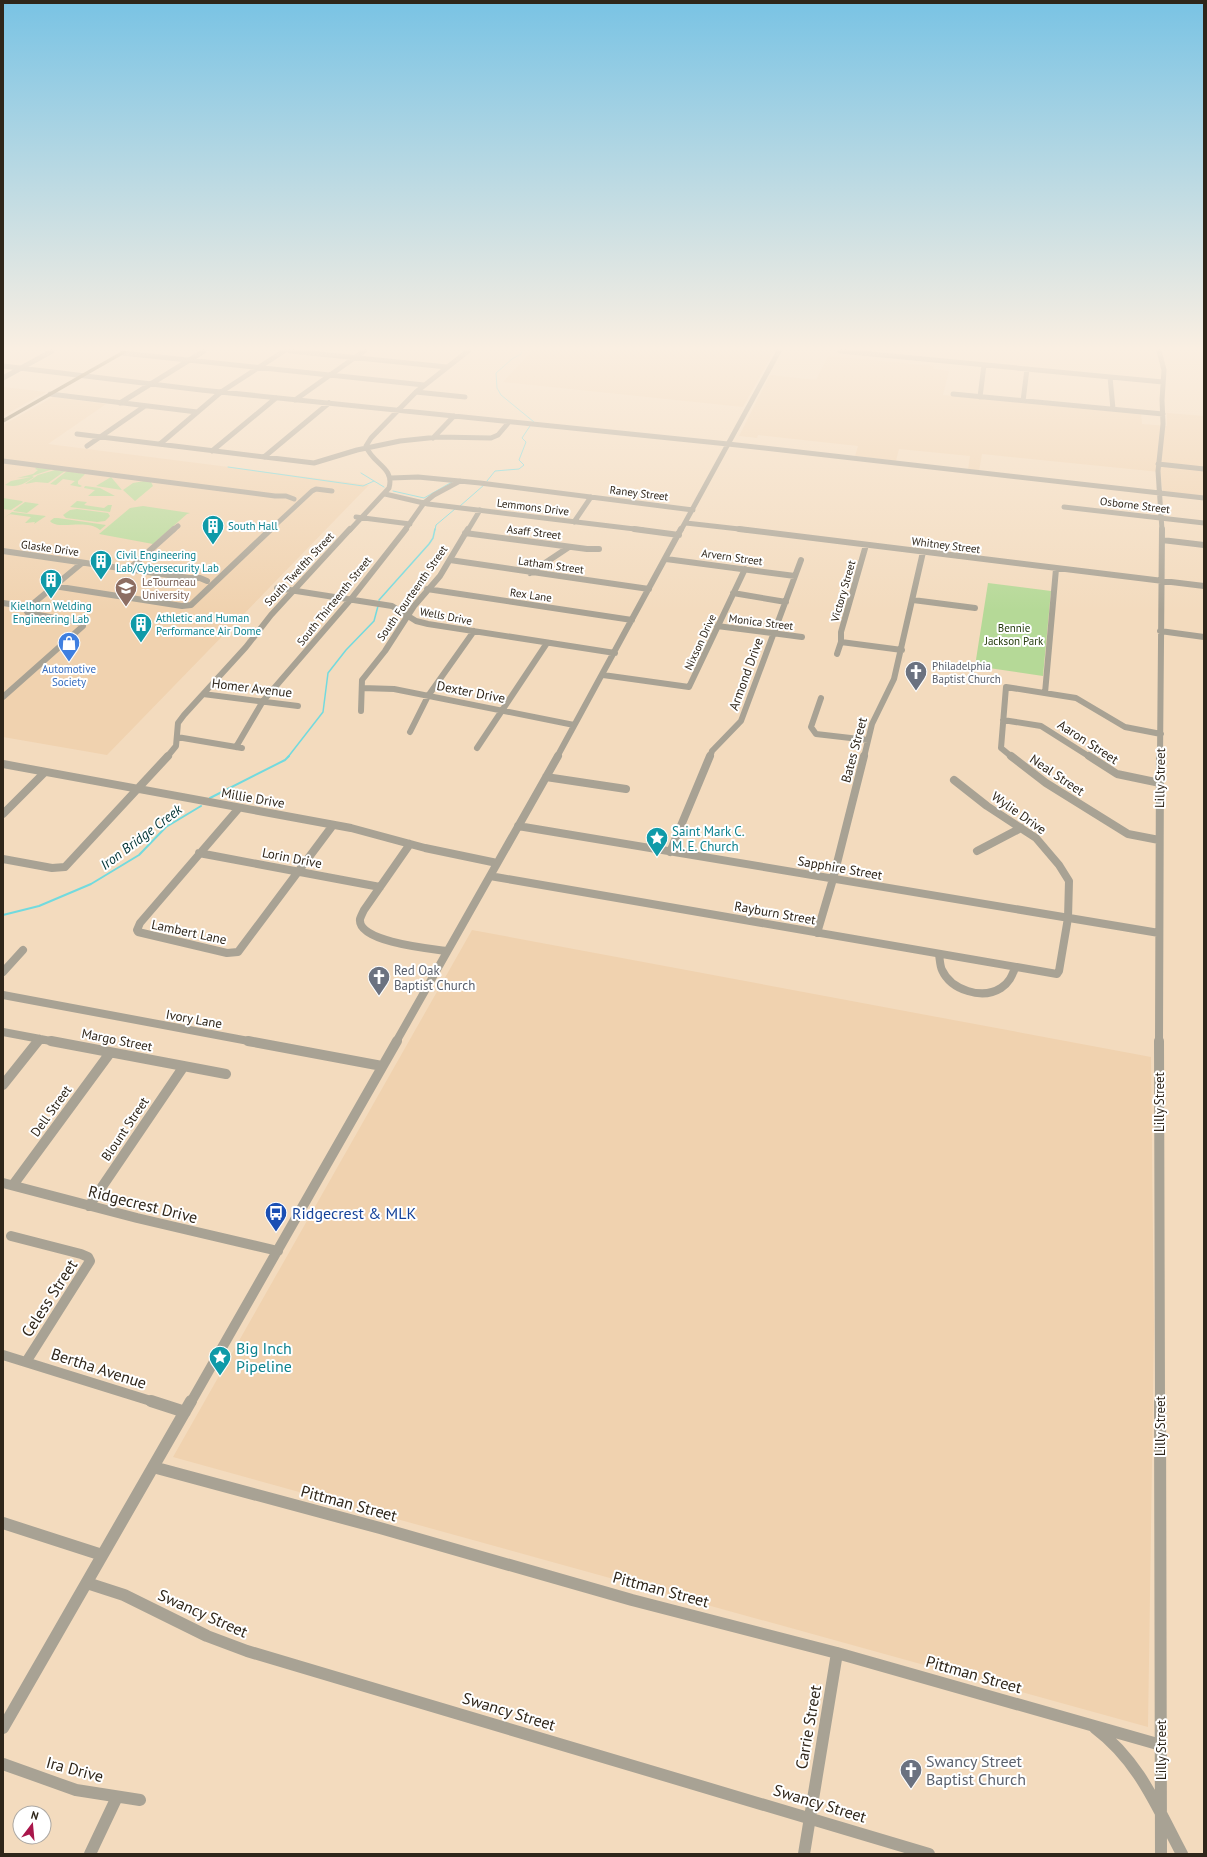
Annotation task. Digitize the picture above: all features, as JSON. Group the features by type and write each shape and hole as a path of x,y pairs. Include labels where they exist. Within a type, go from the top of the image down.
{"street":[{"path":"87,446 99,438"},
{"path":"106,438 317,463 366,448 400,441 433,438 478,439 492,438"},
{"path":"160,444 167,438"},
{"path":"212,451 228,438"},
{"path":"264,457 287,438"},
{"path":"366,448 371,438"},
{"path":"665,438 1204,498"},
{"path":"3,1728 278,1251 546,777 731,438"},
{"name":"Lilly Street","path":"1161,438 1158,464 1162,518 1160,582 1161,734 1159,840 1161,1854"},
{"path":"366,448 371,458 386,469 391,478"},
{"path":"3,461 275,496 283,499 302,500"},
{"path":"1158,464 1204,469"},
{"name":"Raney Street","path":"391,478 418,477 460,481 693,510"},
{"name":"South Twelfth Street","path":"3,858 52,868 62,868 69,864 176,746 178,723 294,591 384,494 390,485 391,478"},
{"name":"South Thirteenth Street","path":"177,737 239,748 263,702 351,599 410,524 424,503 434,495 460,481"},
{"path":"54,586 187,606 194,604 314,489 332,491"},
{"name":"Lemmons Drive","path":"384,494 424,503 679,535"},
{"path":"574,522 592,497"},
{"name":"Osborne Street","path":"1064,507 1204,523"},
{"name":"South Fourteenth Street","path":"361,711 362,680 386,651 427,589 440,576 480,510"},
{"path":"356,516 410,524"},
{"name":"Whitney Street","path":"686,523 1160,582 1204,586"},
{"path":"128,570 178,526"},
{"name":"Asaff Street","path":"465,533 589,550 599,549"},
{"path":"1162,540 1204,546"},
{"name":"Victory Street","path":"837,654 841,642 841,632 866,545"},
{"path":"530,573 569,547"},
{"name":"Glaske Drive","path":"3,551 189,578 194,581 216,582"},
{"name":"Bates Street","path":"817,933 833,879 868,740 875,717 890,690 902,650 923,552"},
{"name":"Arvern Street","path":"666,559 795,576"},
{"name":"Latham Street","path":"450,560 530,573 649,589"},
{"name":"Armond Drive","path":"670,852 712,752 722,739 737,728 741,721 801,560"},
{"path":"3,697 83,626 77,622 28,613 26,610 82,563"},
{"name":"Nixson Drive","path":"602,675 689,687 745,569"},
{"path":"1056,569 1045,692 1070,696 1091,703 1125,726 1161,734"},
{"name":"Wells Drive","path":"276,588 392,606 416,621 428,624 615,653"},
{"name":"Rex Lane","path":"427,589 632,620"},
{"path":"733,593 786,602"},
{"path":"913,600 975,608"},
{"path":"3,603 29,607"},
{"name":"Monica Street","path":"717,626 802,637"},
{"path":"410,732 428,696 474,631"},
{"path":"1160,631 1204,637"},
{"path":"841,642 902,650"},
{"path":"477,748 548,643"},
{"name":"Dexter Drive","path":"362,688 382,687 574,725"},
{"name":"Neal Street","path":"1045,692 1006,687 1000,745 1001,748 1007,755 1046,783 1128,834 1159,840"},
{"name":"Homer Avenue","path":"203,694 298,706"},
{"path":"821,698 811,727 816,734 868,740"},
{"name":"Aaron Street","path":"1003,720 1041,726 1053,732 1116,774 1160,783"},
{"name":"Millie Drive","path":"3,764 333,825 497,863"},
{"path":"3,814 45,772"},
{"path":"546,777 626,789"},
{"name":"Wylie Drive","path":"954,780 987,806 1021,828 1042,844 1059,865 1069,881 1070,889 1068,918 1059,971 1057,974"},
{"path":"199,853 239,808"},
{"path":"298,872 333,825"},
{"name":"Sapphire Street","path":"518,826 1159,933"},
{"path":"977,851 1021,828"},
{"path":"410,844 361,915 360,924 369,932 392,942 447,951"},
{"name":"Lorin Drive","path":"199,853 380,887"},
{"name":"Lambert Lane","path":"199,853 140,923 137,930 146,936 227,953 238,952 245,946 298,872"},
{"name":"Rayburn Street","path":"490,876 1014,968 1057,974"},
{"path":"3,972 23,950"},
{"path":"939,954 940,968 946,979 969,991 987,993 1002,988 1011,980 1014,968"},
{"name":"Ivory Lane","path":"3,994 382,1066"},
{"name":"Margo Street","path":"3,1032 226,1074"},
{"path":"3,1085 40,1039"},
{"name":"Dell Street","path":"8,1184 110,1053"},
{"name":"Blount Street","path":"89,1206 184,1066"},
{"name":"Ridgecrest Drive","path":"8,1184 89,1206 278,1251"},
{"name":"Celess Street","path":"11,1236 81,1254 89,1258 90,1261 26,1362"},
{"name":"Bertha Avenue","path":"3,1355 184,1412"},
{"name":"Pittman Street","path":"153,1467 388,1530 640,1602 837,1653 1161,1745"},
{"path":"3,1523 102,1555"},
{"name":"Swancy Street","path":"86,1583 124,1595 207,1636 247,1650 929,1854"},
{"name":"Carrie Street","path":"804,1854 837,1653"},
{"path":"1088,1724 1108,1737 1126,1754 1137,1770 1182,1854"},
{"name":"Ira Drive","path":"3,1764 72,1789 140,1800"},
{"path":"90,1854 117,1797"}],"shaded area":[{"name":"LeTourneau University","path":"3,438 57,438 48,444 369,485 107,755 3,737"},
{"path":"782,438 1204,438 1204,496 1163,492 1160,472 982,454 979,471 968,470 970,456 899,449 896,461 855,456 858,446"},
{"path":"472,930 1151,1057 1154,1329 1148,1727 173,1457"}],"green space":[{"path":"35,469 53,469 32,476 34,477 21,485 5,485 11,481 31,477 17,478 33,474 38,470"},
{"path":"55,470 65,471 48,483 36,482 25,484 38,475"},
{"path":"67,471 85,474 78,481 78,484 82,486 70,485 75,481 63,479 56,485 50,484"},
{"path":"111,477 122,490 96,486"},
{"path":"144,481 151,482 153,486 135,501 123,490 133,483"},
{"path":"85,486 100,488 115,496 88,496 95,490 84,488"},
{"path":"3,498 23,502 11,510 3,509"},
{"path":"77,501 87,502 84,505 104,508 108,505 112,505 110,512 70,507"},
{"path":"25,502 39,504 27,513 13,511"},
{"path":"143,506 190,513 153,544 99,534 130,508"},
{"path":"77,509 108,513 110,516 105,521 97,522 66,518 63,515 70,510"},
{"path":"12,512 46,516 34,524 35,522 25,523 31,517 9,514"},
{"path":"54,518 106,525 100,530 87,525 59,525 50,521"},
{"name":"Bennie Jackson Park","path":"988,583 1051,591 1043,676 975,666"}],"waterway":[{"name":"Iron Bridge Creek","path":"487,481 495,471 519,469 524,465 519,460 526,442 522,438"},
{"path":"228,467 363,486 374,481"},
{"path":"361,473 374,481"},
{"path":"374,481 384,487"},
{"path":"393,491 424,498 452,482"},
{"name":"Iron Bridge Creek","path":"460,506 484,485"},
{"name":"Iron Bridge Creek","path":"435,530 436,525 455,509"},
{"name":"Iron Bridge Creek","path":"379,600 429,544 433,538 435,529"},
{"name":"Iron Bridge Creek","path":"288,757 323,712 328,673 346,650 374,621 378,606"},
{"name":"Iron Bridge Creek","path":"210,798 285,760 288,757"},
{"name":"Iron Bridge Creek","path":"3,915 39,906 91,884 139,855 166,827 201,806"}],"place":[{"name":"South Hall","path":"213,546"},
{"name":"Civil Engineering Lab/Cybersecurity Lab","path":"101,580"},
{"name":"Kielhorn Welding Engineering Lab","path":"51,600"},
{"name":"LeTourneau University","path":"126,608"},
{"name":"Athletic and Human Performance Air Dome","path":"141,644"},
{"name":"Automotive Society","path":"69,662"},
{"name":"Philadelphia Baptist Church","path":"916,692"},
{"name":"Saint Mark C. M. E. Church","path":"657,858"},
{"name":"Red Oak Baptist Church","path":"379,996"},
{"name":"Ridgecrest & MLK","path":"276,1232"},
{"name":"Big Inch Pipeline","path":"220,1376"},
{"name":"Swancy Street Baptist Church","path":"911,1790"}]}
